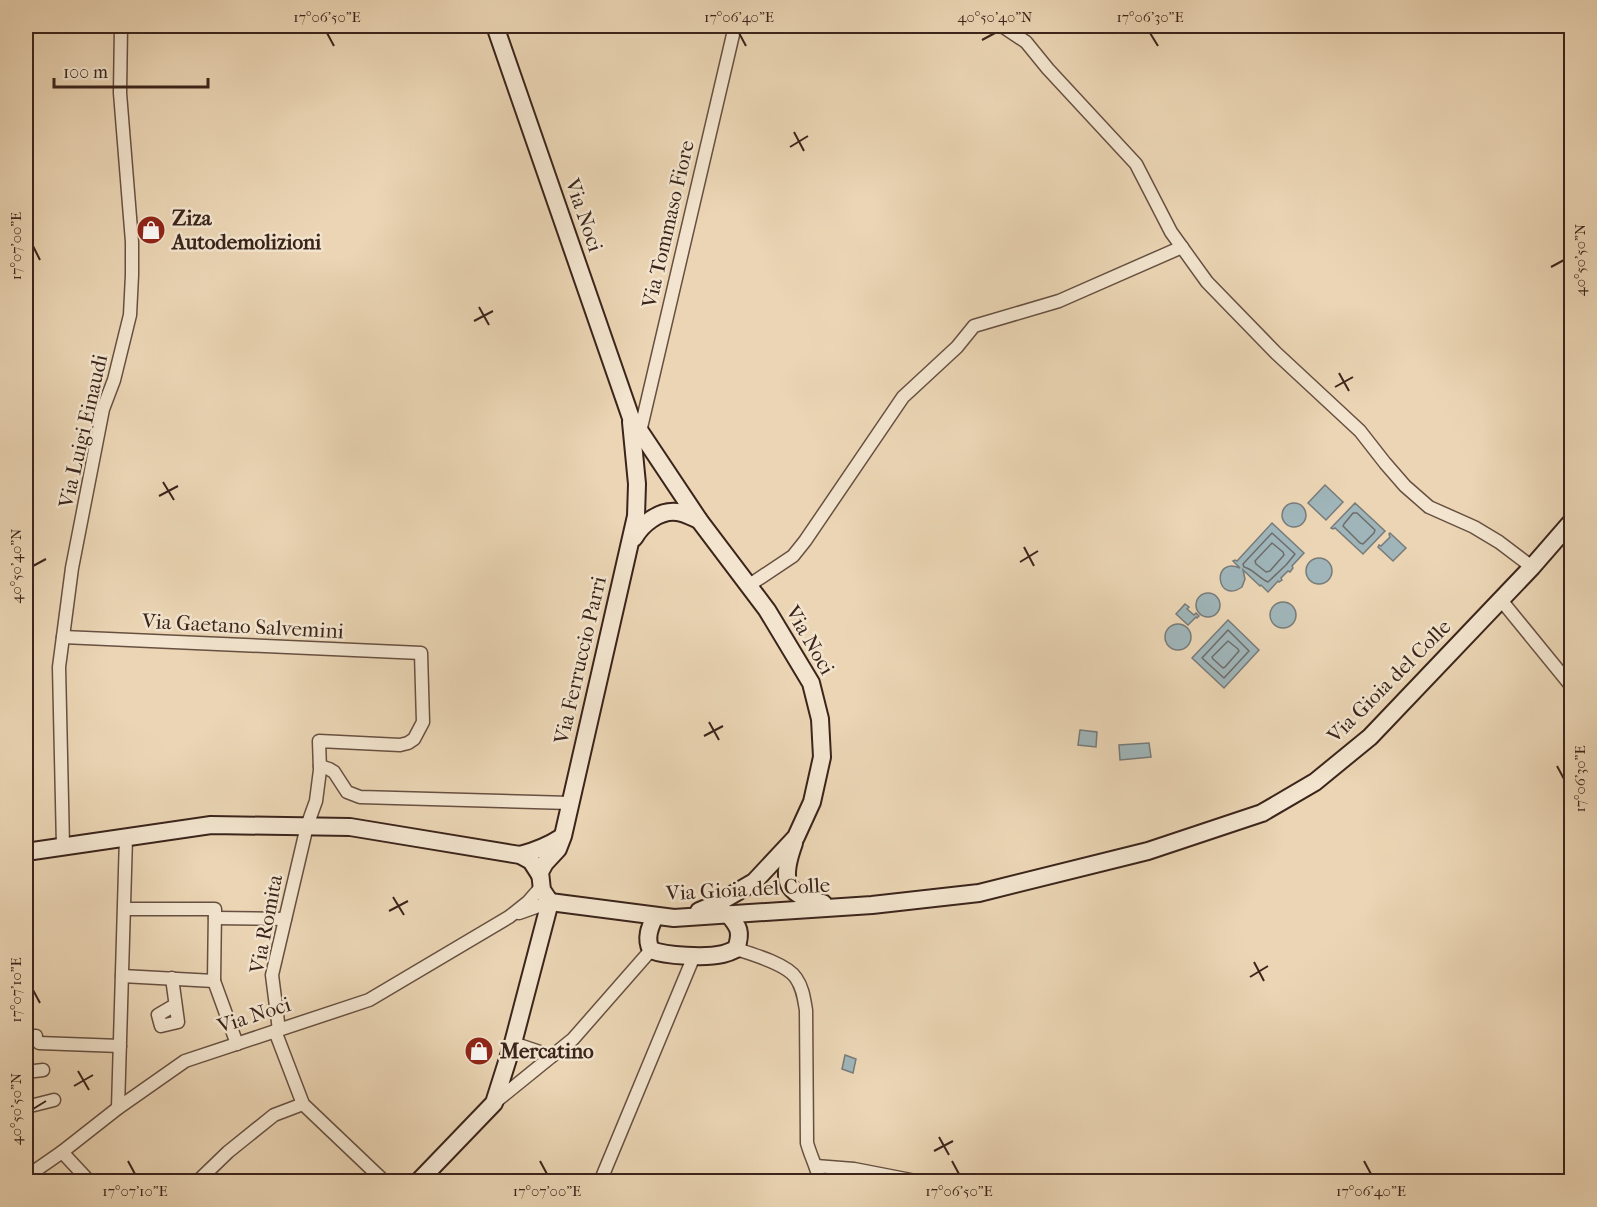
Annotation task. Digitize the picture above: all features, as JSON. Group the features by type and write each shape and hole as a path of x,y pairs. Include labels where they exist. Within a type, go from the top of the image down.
{"main road":[{"name":"Via Noci","path":"495,26 635,425 699,520 767,610 812,683 820,719 822,758 812,802 796,837 754,882 718,903 684,917"},
{"name":"Via Ferruccio Parri","path":"541,881 542,867 558,849 562,836 636,516 635,425"},
{"path":"630,544 640,529 658,515 674,511 699,520"},
{"name":"Via Gioia del Colle","path":"550,902 674,918 842,908 980,893 1148,851 1262,813 1315,782 1371,737 1532,567 1572,521"},
{"path":"26,852 211,825 307,826 350,827 520,855 531,861 541,881 545,897 550,902 513,1043 494,1103 418,1182"},
{"path":"520,855 549,846 562,836"},
{"path":"796,837 786,863 787,879 793,893 809,900 842,908"},
{"path":"655,916 647,942 651,950 694,956 722,954 736,949 739,930 728,914"}],"street":[{"name":"Via Luigi Einaudi","path":"63,846 59,667 72,568 103,409 114,380 130,315 132,242 120,93 121,26"},
{"name":"Via Tommaso Fiore","path":"635,425 735,26"},
{"path":"1002,26 1026,42 1136,164 1171,232 1207,282 1276,353 1360,431 1405,486 1429,507 1474,527 1499,542 1532,567"},
{"path":"748,586 793,555 805,541 903,396 957,347 974,326 1059,301 1182,247"},
{"path":"1501,600 1572,687"},
{"name":"Via Gaetano Salvemini","path":"63,637 421,653"},
{"name":"Via Romita","path":"303,1104 277,1031 272,975 307,826 316,801 320,766 319,741 400,745 414,739 423,722 421,653"},
{"path":"320,766 334,772 346,792 360,797 570,803"},
{"path":"118,1108 126,837"},
{"name":"Via Noci","path":"26,1178 118,1108 185,1061 369,1000 509,916 528,902 541,881"},
{"name":"Via Noci","path":"509,916 550,902"},
{"path":"125,909 285,920"},
{"path":"215,914 214,981 237,1044"},
{"path":"736,949 773,962 795,975 802,989 806,1010 807,1143 820,1182"},
{"path":"494,1103 573,1039 651,950"},
{"path":"600,1182 694,956"},
{"path":"122,976 214,981"},
{"path":"172,978 175,1005"},
{"path":"33,1039 120,1046"},
{"path":"513,1043 552,1056"},
{"path":"26,1072 43,1070"},
{"path":"26,1107 54,1100"},
{"path":"198,1181 228,1152 274,1115 303,1104 385,1182"},
{"path":"62,1152 90,1182"},
{"path":"816,1166 854,1169 921,1182"}],"water":[{"path":"1325,485 1343,502 1326,520 1308,503"},
{"path":"1294,503 1303,506 1306,515 1303,524 1294,527 1285,524 1282,515 1285,506"},
{"path":"1355,503 1385,531 1363,554 1335,528 1331,528"},
{"path":"1272,523 1304,553 1292,566 1290,572 1288,571 1281,578 1282,580 1278,581 1268,592 1243,570 1245,579 1242,587 1233,591 1227,590 1222,586 1220,580 1224,568 1231,566 1240,568 1233,561 1237,561"},
{"path":"1390,533 1406,548 1393,561 1378,547 1390,537"},
{"path":"1319,558 1328,562 1332,571 1328,580 1319,584 1310,580 1306,571 1310,562"},
{"path":"1208,593 1217,596 1220,605 1217,614 1208,617 1199,614 1196,605 1199,596"},
{"path":"1283,602 1292,606 1296,615 1292,624 1283,628 1274,624 1270,615 1274,606"},
{"path":"1185,604 1194,615 1196,613 1199,616 1188,625 1176,614"},
{"path":"1228,620 1259,650 1224,688 1192,658"},
{"path":"1178,624 1187,628 1191,637 1187,646 1178,650 1169,646 1165,637 1169,628"},
{"path":"1080,730 1097,732 1096,747 1078,745"},
{"path":"1149,743 1151,757 1120,760 1119,745"},
{"path":"845,1055 856,1059 853,1073 842,1069"}],"place":[{"name":"Ziza Autodemolizioni","path":"151,230"},
{"name":"Mercatino","path":"479,1051"}]}
